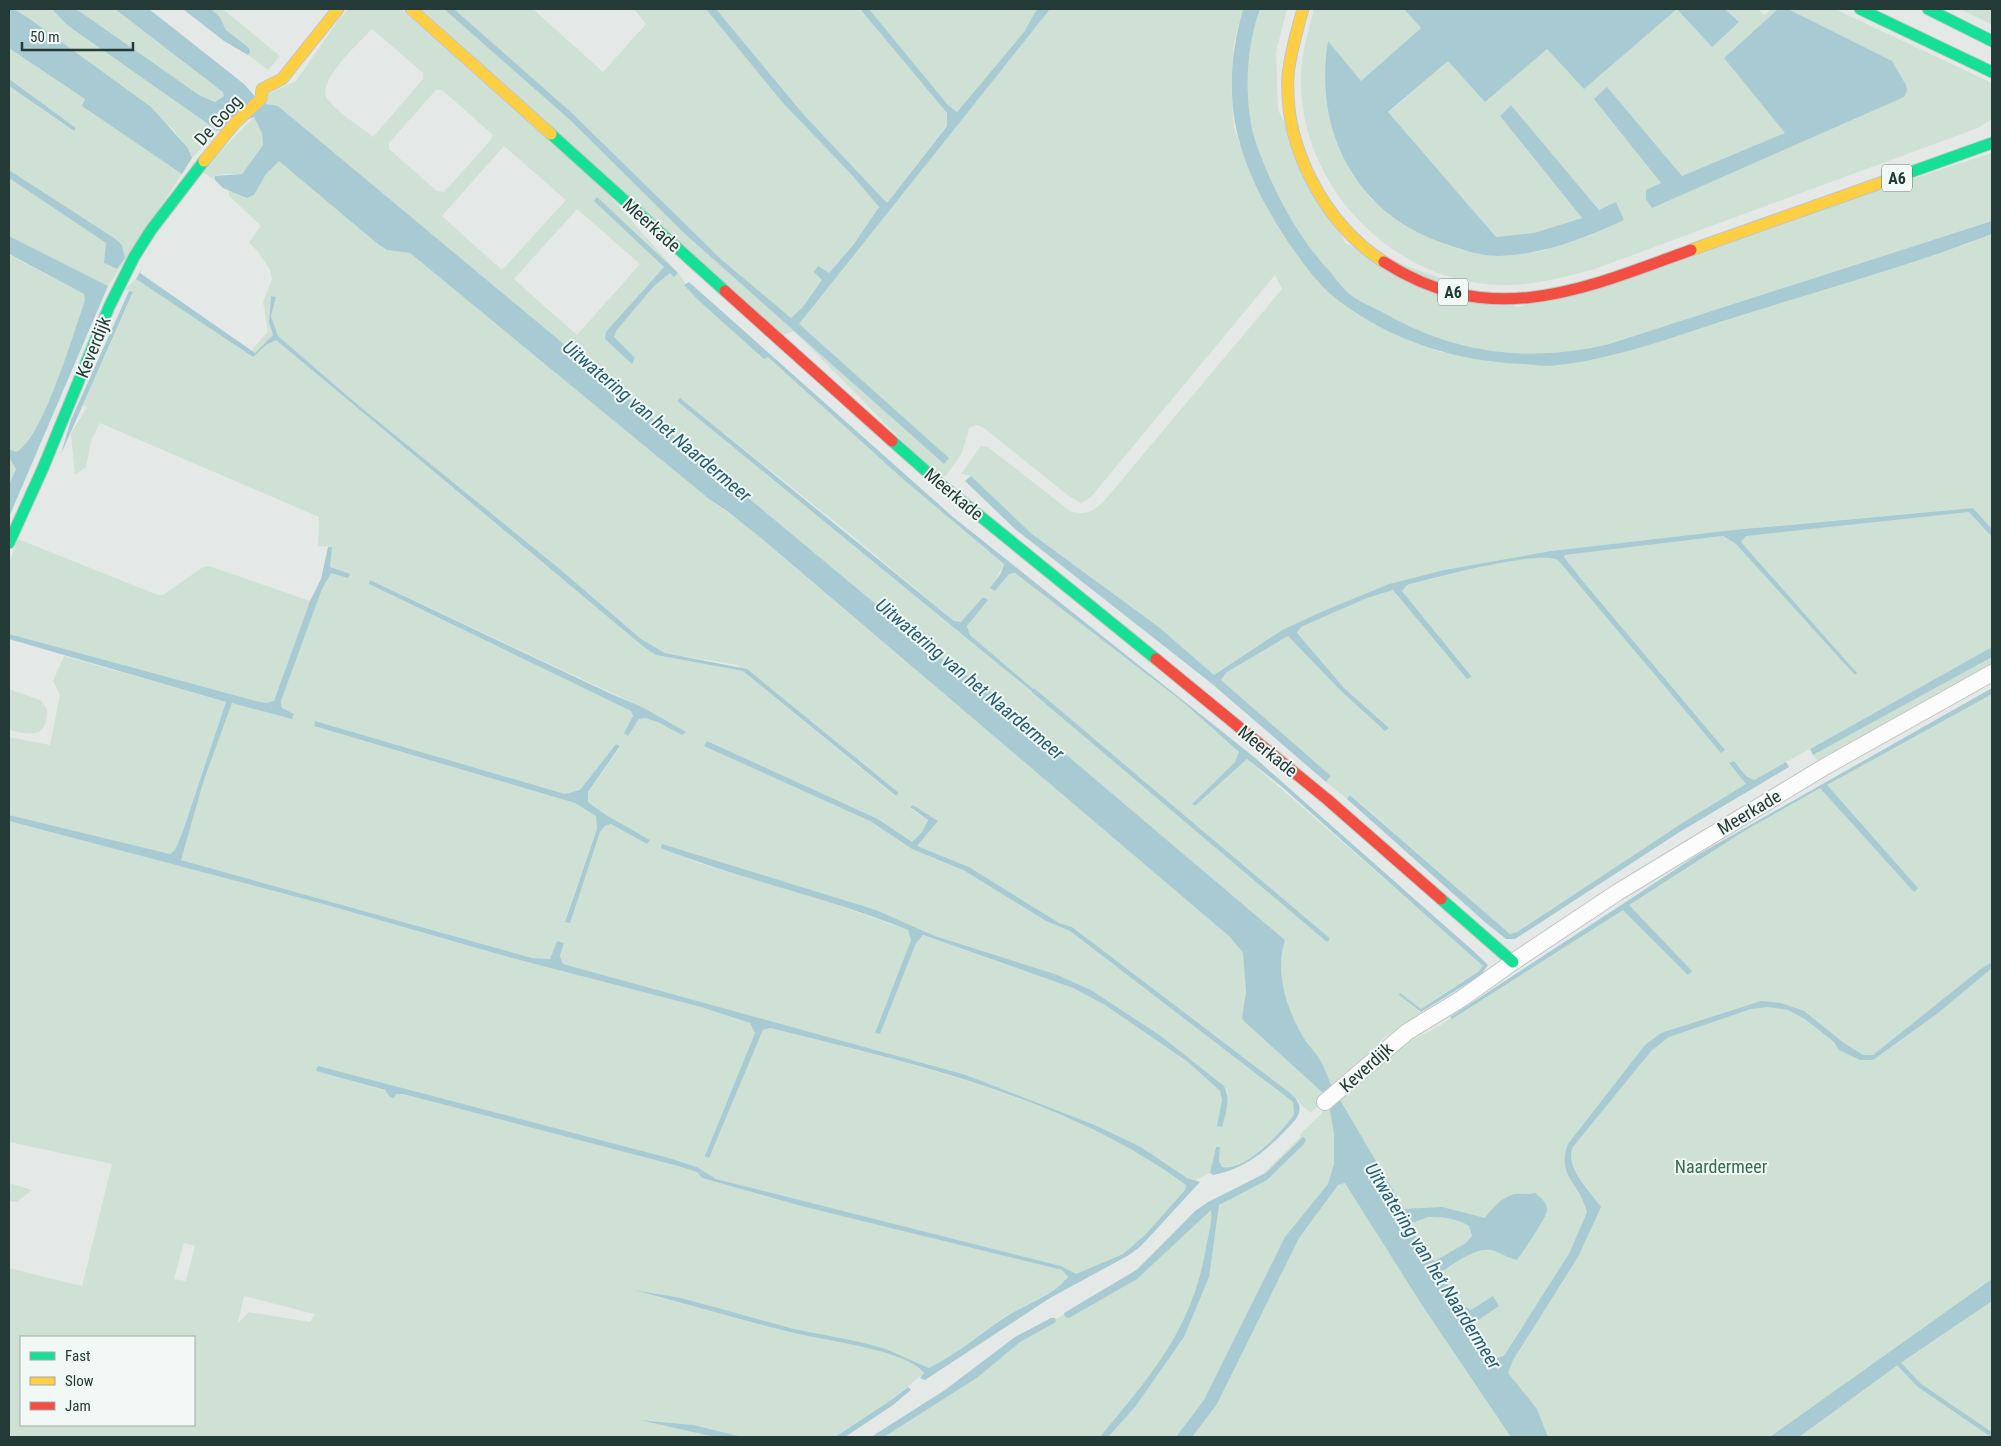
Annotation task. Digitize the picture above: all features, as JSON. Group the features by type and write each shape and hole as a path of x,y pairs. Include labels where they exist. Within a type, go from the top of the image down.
{"main road":[{"name":"De Goog","path":"201,165 235,123 261,99 262,89 282,79 338,9"},
{"name":"Meerkade","path":"411,9 943,486 1320,794 1513,962"},
{"name":"A6","path":"1302,9 1290,54 1288,97 1297,143 1315,187 1340,224 1368,250 1391,266 1426,285 1464,295 1510,300 1553,295 1600,283 1802,213 1992,143"},
{"path":"1860,9 1992,72"},
{"path":"1928,9 1992,41"},
{"name":"Keverdijk","path":"9,543 43,468 109,307 134,257 151,230 201,165"}],"street":[{"name":"Meerkade","path":"1407,1032 1488,981 1513,962 1618,892 1800,781 1992,673"},
{"name":"Keverdijk","path":"1332,1097 1386,1048 1407,1032"}],"green space":[{"path":"14,9 52,9 67,25 218,131 192,158 188,148 172,128"},
{"path":"73,9 115,9 224,92 224,96 216,102 199,95"},
{"path":"211,9 223,9 280,56 268,70 248,55 250,52 249,48 226,30 220,17"},
{"path":"349,9 401,9 600,185 678,273 697,299 768,357 1004,564 991,588 995,591 1009,574 1015,573 1183,702 1239,752 1235,762 1193,804 1195,806 1247,759 1483,966 1478,972 1421,1009 1400,994 1420,1012 1420,1015 1385,1037 1333,1090 1321,1062 1300,1032 1289,1007 1282,980 1281,967 1285,940 997,696 937,655 278,106 261,103 268,94 296,81 339,19","holes":["372,29 423,73 423,79 373,137 337,110 328,100 325,93 333,73","436,90 442,90 493,135 490,141 444,192 437,191 389,149 389,143","504,146 566,200 502,270 442,216","577,209 640,264 577,335 514,279","680,398 845,530 954,621 961,623 983,597 987,600 967,626 970,635 1031,687 1038,697 677,401"]},
{"path":"421,9 444,9 570,120 685,234 944,464 949,458 798,324 1050,9 1243,9 1234,43 1231,86 1234,127 1246,162 1267,207 1299,258 1337,300 1439,352 1557,366 1965,245 1992,234 1992,529 1972,508 1733,530 1551,551 1444,570 1389,584 1323,611 1282,630 1214,675 1160,628 1032,534 971,476 961,474 981,446 988,447 1070,511 1085,513 1096,508 1104,501 1282,289 1275,275 1091,497 1081,503 1070,497 984,428 977,425 969,428 962,453 946,476 936,475 794,331 783,335"},
{"path":"454,9 533,9 603,72 646,24 634,9 706,9 782,102 850,173 879,207 854,244 828,274 818,266 822,280 802,308 791,318 722,260 572,113"},
{"path":"716,9 860,9 947,113 947,125 887,203 804,115"},
{"path":"869,9 1037,9 1024,32 957,112 948,105"},
{"path":"1260,9 1287,9 1276,52 1278,110 1345,243 1518,307 1992,153 1992,221 1609,344 1550,353 1522,353 1466,346 1438,338 1411,327 1362,302 1346,291 1314,253 1290,217 1261,156 1250,117 1248,76 1250,48"},
{"path":"1314,9 1404,9 1421,28 1361,81 1328,42 1334,135 1350,171 1371,199 1460,249 1495,256 1538,252 1589,236 1623,220 1599,210 1511,105 1500,116 1582,218 1534,233 1496,237 1388,113 1448,61 1547,49 1584,88 1677,9 1739,22 1725,9 1758,9 1764,15 1772,9 1778,9 1724,58 1786,133 1682,176 1607,88 1661,184 1904,97 1892,61 1788,9 1835,9 1992,83 1992,119 1978,128 1592,270 1548,280 1514,285 1464,280 1426,268 1392,249 1362,224 1337,194 1318,160 1306,122 1301,83 1303,55"},
{"path":"1960,9 1992,10 1992,25"},
{"path":"9,48 85,99 83,106 182,174 108,286 9,236 9,178 106,243 104,263 117,269 125,258 63,205 9,170 9,86 73,131 76,128 9,79"},
{"path":"254,117 262,133 263,145 242,174 218,175 215,176 215,180 201,171"},
{"path":"279,160 379,245 387,250 410,253 709,499 745,525 1230,937 1243,953 1246,992 1243,1018 1326,1096 1311,1113 1298,1100 1072,927 1059,924 969,867 916,846 938,821 913,805 910,808 928,820 922,832 912,843 878,819 707,741 705,746 870,821 912,849 963,870 1046,921 1070,931 1293,1102 1294,1114 1281,1131 1252,1157 1241,1163 1221,1167 1219,1161 1220,1148 1216,1147 1210,1173 1196,1180 1187,1178 1141,1147 1095,1125 966,1075 562,964 560,956 564,944 557,941 550,959 532,958 181,860 204,780 232,703 282,708 281,701 325,581 331,572 348,578 330,567 331,547 318,546 319,517 100,423 91,441 86,467 75,475 71,434 87,407 83,405 133,293 125,289 136,279 253,357 266,345 276,340 656,655 743,671 895,796 899,793 737,665 665,653 641,639 561,570 358,405 278,336 271,316 276,297 271,296 269,322 273,335 255,353 251,351 268,331 263,302 272,279 270,270 249,242 261,226 229,196 229,190 247,198 254,195 266,174","holes":["370,580 642,707 682,735 646,718 639,719 628,736 624,733 633,716 631,711 369,584","315,721 565,794 580,791 616,744 620,747 588,793 588,802 606,815 650,840 647,844 611,824 605,826 600,832 565,921 597,829 596,816 575,803 314,726","662,845 876,910 935,936 1055,974 1091,990 1161,1036 1224,1086 1228,1093 1217,1126 1222,1100 1220,1091 1188,1062 1105,1005 1073,988 922,935 916,943 875,1033 911,940 908,930 814,897 695,862"]},
{"path":"9,255 84,294 85,300 56,384 46,407 26,444 16,452 9,449"},
{"path":"9,457 16,469 9,485"},
{"path":"1969,512 1992,537 1992,647 1754,780 1746,776 1734,761 1730,763 1746,784 1687,820 1517,932 1510,934 1351,795 1347,799 1326,782 1331,776 1221,680 1227,672 1288,636 1340,690 1389,728 1344,688 1300,639 1297,633 1301,627 1367,598 1393,590 1468,679 1472,677 1402,591 1407,585 1485,566 1529,558 1546,558 1558,560 1725,750 1582,580 1564,557 1565,555 1723,536 1736,544 1857,673 1741,542 1746,536 1762,532"},
{"path":"18,539 158,595 163,595 203,567 209,566 310,601 274,701 266,703 256,701 9,634 9,563"},
{"path":"64,656 226,702 183,831 175,850 170,854 9,815 9,737 50,745 60,695 53,681"},
{"path":"1992,657 1992,667 1819,762 1813,755"},
{"path":"9,689 40,700 47,709 44,726 37,733 9,730"},
{"name":"Naardermeer","path":"1992,691 1992,1437 879,1437 1005,1349 1129,1276 1191,1217 1214,1201 1264,1173 1301,1136 1299,1135 1321,1114 1324,1108 1394,1049 1436,1028 1738,833"},
{"path":"9,821 327,905 508,957 701,1007 750,1023 755,1033 709,1158 763,1030 770,1028 950,1076 1038,1106 1130,1148 1186,1185 1185,1190 1145,1235 1123,1254 1076,1274 1061,1266 715,1179 697,1167 669,1158 318,1067 317,1071 396,1094 403,1094 678,1166 697,1172 702,1178 805,1207 1062,1270 1068,1278 1055,1289 1006,1316 959,1350 929,1368 913,1360 863,1344 775,1324 680,1299 641,1292 807,1336 883,1352 915,1365 924,1373 894,1398 835,1437 743,1437 693,1425 646,1420 715,1437 9,1437 9,1268 82,1286 112,1164 9,1142","holes":["184,1243 195,1246 186,1281 174,1279","244,1296 315,1314 310,1322 249,1312 238,1323"]},
{"path":"9,1183 32,1190 17,1202 9,1201"}],"water":[{"path":"9,9 14,9 27,17 151,107 188,148 192,158 182,174 82,106 85,99 9,48"},
{"name":"Uitwatering van het Naardermeer","path":"52,9 73,9 79,11 199,95 215,102 224,96 223,92 115,9 149,9 244,84 261,103 278,106 937,655 997,696 1285,940 1281,966 1282,980 1289,1007 1300,1032 1321,1062 1333,1090 1323,1093 1242,1018 1246,992 1243,953 1230,937 762,539 709,499 410,253 387,250 379,245 279,161 266,174 254,195 247,198 223,188 215,180 215,176 242,174 263,145 262,133 254,117 218,131 67,25"},
{"path":"183,9 211,9 220,17 226,30 249,48 250,52 248,55 224,41"},
{"path":"444,9 454,9 572,113 722,260 791,318 802,308 822,280 814,272 818,266 829,273 854,244 879,207 850,173 782,102 706,9 716,9 804,115 887,203 947,126 947,113 860,9 869,9 948,105 957,112 1024,32 1037,9 1050,9 799,324 949,458 944,464 685,234 570,120"},
{"path":"1243,9 1260,9 1250,48 1248,90 1251,125 1264,163 1290,217 1314,253 1348,293 1411,327 1438,338 1494,351 1550,353 1579,350 1609,344 1992,221 1992,234 1904,265 1609,356 1542,366 1475,359 1450,354 1403,338 1359,315 1339,301 1315,278 1281,231 1252,176 1235,124 1232,70"},
{"path":"1404,9 1677,9 1584,89 1547,49 1485,102 1448,61 1388,112 1496,237 1534,233 1582,218 1500,116 1511,105 1599,210 1616,202 1624,220 1562,245 1530,253 1491,256 1460,249 1417,232 1390,214 1367,193 1349,167 1336,139 1328,108 1325,75 1328,41 1361,81 1421,28"},
{"path":"1677,9 1725,9 1739,22 1712,47"},
{"path":"1778,9 1788,9 1892,61 1906,85 1907,91 1904,97 1652,208 1646,199 1646,190 1661,183 1594,99 1607,87 1682,176 1785,133 1724,58"},
{"path":"9,79 76,128 74,131 9,86"},
{"path":"9,170 122,245 125,258 117,269 104,263 106,243 9,178"},
{"path":"597,197 678,273 674,277 670,273 654,286 616,331 614,337 635,358 632,364 605,339 606,332 664,267 594,201"},
{"path":"9,236 108,286 9,517 9,485 16,469 9,457 9,449 16,452 26,444 36,428 56,384 85,300 84,294 9,254"},
{"path":"142,268 140,273 255,353 273,335 269,322 271,296 276,297 271,316 278,336 358,405 561,570 641,639 665,653 747,669 899,793 896,796 743,671 656,655 644,647 276,340 266,345 253,357 136,279"},
{"path":"689,282 953,517 1254,757 1479,956 1488,965 1481,975 1421,1012 1399,995 1400,993 1421,1009 1478,972 1483,966 1281,786 1247,759 1195,806 1192,804 1235,762 1239,752 1183,702 1015,573 1009,574 995,591 990,588 1001,573 1004,564 903,479 768,357 764,359 697,299 684,285"},
{"path":"129,291 133,292 61,454 71,420"},
{"path":"680,398 954,621 961,622 983,597 988,600 967,626 970,635 1031,687 1041,699 677,401"},
{"path":"971,476 1032,534 1160,628 1214,675 1282,630 1389,584 1444,570 1551,551 1733,530 1973,508 1992,529 1992,537 1969,512 1746,536 1741,542 1857,673 1855,675 1736,544 1723,536 1565,555 1564,557 1582,580 1725,750 1721,753 1558,560 1547,558 1529,559 1485,566 1407,585 1402,591 1472,677 1467,679 1393,590 1367,598 1301,627 1297,633 1344,688 1389,728 1385,731 1340,690 1288,636 1227,672 1221,680 1331,776 1326,782 1211,683 1015,529 965,481"},
{"path":"328,547 332,547 330,567 350,574 348,578 331,573 322,589 281,701 282,708 294,714 292,719 232,703 204,780 181,860 532,958 550,959 557,941 564,943 560,956 563,964 966,1075 1095,1125 1141,1147 1187,1178 1200,1182 1141,1246 1129,1255 1050,1298 925,1380 920,1378 924,1373 915,1365 883,1352 774,1328 634,1290 681,1298 794,1329 860,1342 886,1349 929,1368 959,1350 1007,1316 1048,1294 1068,1277 1062,1270 805,1207 702,1178 697,1172 678,1166 403,1094 396,1094 394,1098 390,1097 385,1090 316,1071 318,1066 669,1158 697,1167 716,1179 1061,1266 1076,1274 1123,1254 1145,1235 1185,1190 1186,1185 1140,1154 1091,1128 1039,1106 932,1070 770,1028 763,1030 709,1158 705,1156 755,1033 750,1023 701,1007 508,957 327,905 9,821 9,815 170,854 175,850 183,831 226,702 9,639 9,634 256,701 266,703 274,701 310,601 321,579"},
{"path":"370,580 642,707 686,732 682,735 646,718 639,719 628,736 624,733 633,716 631,711 369,584"},
{"path":"1992,647 1992,657 1813,755 1810,749"},
{"path":"1992,688 1992,694 1827,785 1918,888 1914,892 1820,788 1741,833 1629,905 1692,971 1688,975 1623,910 1452,1019 1450,1017 1699,854"},
{"path":"315,721 565,794 580,790 616,744 620,746 588,792 588,802 606,815 650,840 647,844 611,824 605,826 600,832 570,923 565,922 597,829 596,816 575,803 314,726"},
{"path":"707,741 878,819 912,842 922,832 928,820 910,807 913,805 938,821 917,846 969,867 1059,923 1072,927 1290,1093 1296,1099 1300,1108 1296,1119 1269,1147 1249,1162 1226,1172 1213,1175 1210,1173 1216,1147 1220,1147 1219,1161 1222,1167 1231,1167 1242,1163 1262,1149 1281,1130 1294,1114 1293,1102 1070,931 1046,921 963,870 912,849 870,821 704,746"},
{"path":"1734,761 1746,776 1754,780 1786,762 1789,767 1678,833 1515,939 1506,939 1486,923 1347,799 1350,795 1510,934 1517,932 1687,820 1746,784 1729,763"},
{"path":"662,844 876,910 935,936 1055,974 1091,990 1161,1036 1224,1086 1227,1101 1222,1127 1217,1126 1222,1100 1220,1091 1188,1062 1105,1005 1073,988 923,935 916,943 880,1034 875,1033 911,940 908,930 847,908 722,870 661,848"},
{"name":"Uitwatering van het Naardermeer","path":"1992,962 1992,968 1938,1013 1873,1060 1860,1060 1839,1050 1834,1042 1805,1019 1788,1010 1768,1007 1751,1009 1669,1037 1652,1050 1572,1148 1572,1164 1575,1172 1601,1207 1578,1257 1513,1360 1508,1373 1537,1409 1548,1437 1511,1437 1420,1302 1345,1183 1338,1185 1299,1238 1217,1404 1192,1437 1176,1437 1204,1400 1285,1237 1328,1184 1334,1164 1334,1134 1330,1111 1333,1103 1339,1098 1404,1209 1442,1207 1485,1218 1498,1203 1514,1194 1535,1193 1545,1203 1547,1207 1546,1215 1517,1260 1495,1251 1481,1251 1466,1256 1440,1273 1460,1304 1471,1310 1493,1296 1499,1306 1468,1327 1486,1357 1493,1359 1504,1356 1570,1252 1587,1212 1584,1202 1567,1172 1565,1155 1568,1144 1645,1045 1661,1033 1761,1001 1781,1003 1804,1011 1844,1043 1863,1055 1873,1055","holes":["1428,1217 1450,1218 1464,1223 1469,1226 1472,1236 1466,1243 1435,1261 1428,1258 1409,1224"]},
{"path":"1303,1137 1306,1139 1304,1144 1267,1180 1219,1205 1209,1277 1184,1337 1135,1407 1108,1437 1100,1437 1152,1372 1180,1327 1200,1277 1210,1229 1211,1210 1137,1279 1069,1318 1065,1317 1064,1313 1138,1269 1195,1211 1208,1202 1266,1173"},
{"path":"1992,1279 1992,1301 1899,1364 1799,1437 1770,1437"},
{"path":"1051,1318 1055,1318 1056,1322 1020,1342 978,1377 884,1437 871,1437 945,1390 1015,1337"},
{"path":"908,1387 911,1390 893,1405 845,1437 835,1437 894,1398"},
{"path":"640,1420 693,1425 743,1437 715,1437"}],"waterway":[{"path":"1034,691 1327,939"},
{"path":"1899,1364 1919,1385 1992,1435"}],"traffic: fast":[{"path":"1860,9 1992,72"},
{"path":"1928,9 1992,41"},
{"path":"551,134 725,291"},
{"path":"1883,182 1992,143"},
{"path":"9,543 43,468 109,307 134,257 151,230 204,161"},
{"path":"892,441 943,486 1156,659"},
{"path":"1441,899 1513,962"}],"traffic: slow":[{"path":"204,161 235,123 261,99 262,89 282,79 338,9"},
{"path":"411,9 551,134"},
{"path":"1303,9 1292,50 1288,76 1293,130 1301,156 1312,182 1344,227 1363,246 1384,262"},
{"path":"1691,250 1883,182"}],"traffic: jam":[{"path":"1384,262 1424,283 1462,295 1500,299 1538,296 1575,289 1613,278 1691,250"},
{"path":"725,291 892,441"},
{"path":"1156,659 1328,800 1441,899"}]}
